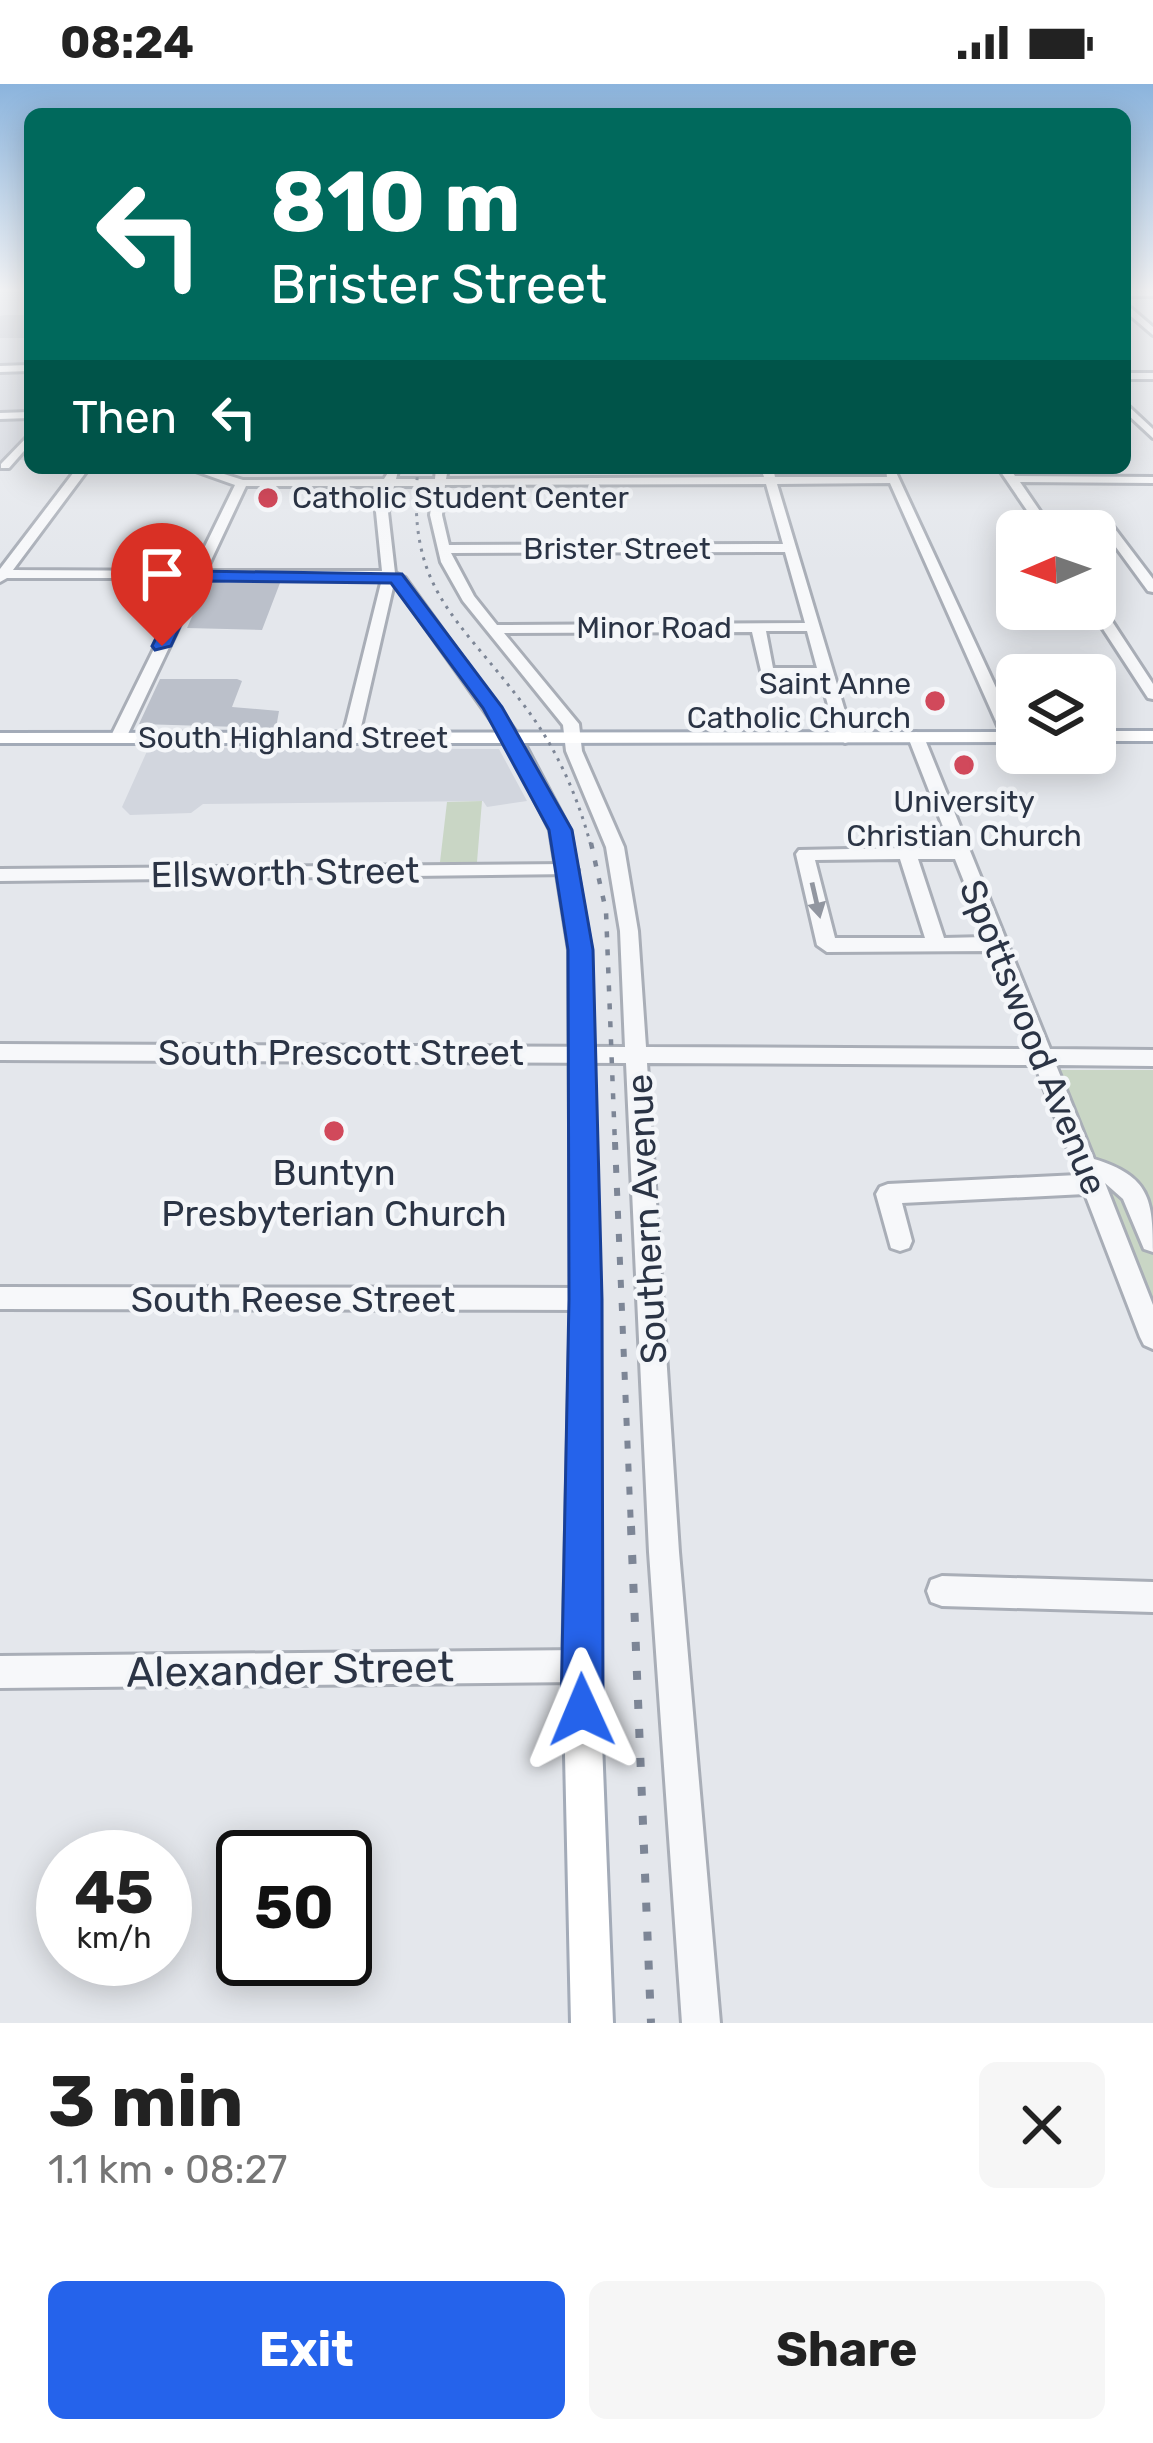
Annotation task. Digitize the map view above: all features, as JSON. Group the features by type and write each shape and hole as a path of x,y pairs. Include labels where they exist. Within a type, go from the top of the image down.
{"main road":[{"path":"1116,736 1153,736"},
{"name":"South Highland Street","path":"0,738 996,737"},
{"name":"Southern Avenue","path":"512,738 560,830 580,950 585,1299 580,1666 592,2023"}],"street":[{"path":"1131,412 1153,435"},
{"path":"2,466 24,443"},
{"path":"1,576 78,474"},
{"path":"213,474 242,483 390,475 892,474 996,698"},
{"path":"769,474 845,738"},
{"path":"1008,474 1153,480"},
{"path":"1008,474 1032,510"},
{"path":"350,740 389,575 382,525 390,475"},
{"name":"Southern Avenue","path":"440,475 436,515 443,549 468,598 564,711 620,862 637,1055 664,1552 701,2023"},
{"path":"118,738 242,483"},
{"path":"1116,539 1153,588"},
{"path":"586,548 586,571"},
{"name":"Brister Street","path":"443,549 790,548"},
{"path":"1,576 389,575"},
{"name":"Southern Avenue","path":"389,575 400,581 512,738"},
{"name":"Minor Road","path":"494,629 813,627"},
{"path":"758,628 766,672 826,672"},
{"path":"1111,630 1153,695"},
{"name":"Spottswood Avenue","path":"916,737 1153,1337"},
{"path":"907,853 937,944"},
{"path":"960,853 805,854 827,945 997,944"},
{"name":"Ellsworth Street","path":"0,875 569,870"},
{"name":"South Prescott Street","path":"0,1052 1153,1058"},
{"path":"900,1241 889,1194 1090,1175 1127,1182 1153,1242"},
{"name":"South Reese Street","path":"0,1298 585,1299"},
{"path":"942,1591 1153,1597"},
{"name":"Alexander Street","path":"0,1672 580,1666"}],"shaded area":[{"path":"0,381 24,381 24,460 0,460"},
{"path":"148,749 499,749 527,801 487,807 483,801 203,804 191,813 130,815 122,807"}],"green space":[{"path":"482,801 477,862 440,862 447,802"},
{"path":"1058,1070 1153,1070 1153,1315"}],"building":[{"path":"207,583 280,583 262,630 187,628"},
{"path":"160,679 242,681 232,707 279,711 276,728 139,724"}],"railway":[{"path":"418,474 416,509 429,573 458,623 546,737 572,790 591,846"},
{"path":"591,843 606,911 615,1145"},
{"path":"615,1142 631,1529"},
{"path":"631,1526 651,2023"}],"place":[{"name":"Catholic Student Center","path":"268,498"},
{"name":"Saint Anne Catholic Church","path":"935,701"},
{"name":"University Christian Church","path":"964,765"},
{"name":"Buntyn Presbyterian Church","path":"334,1131"}],"route":[{"path":"162,646 195,576 396,578 492,707 560,830 580,950 585,1299 582,1710"}]}
